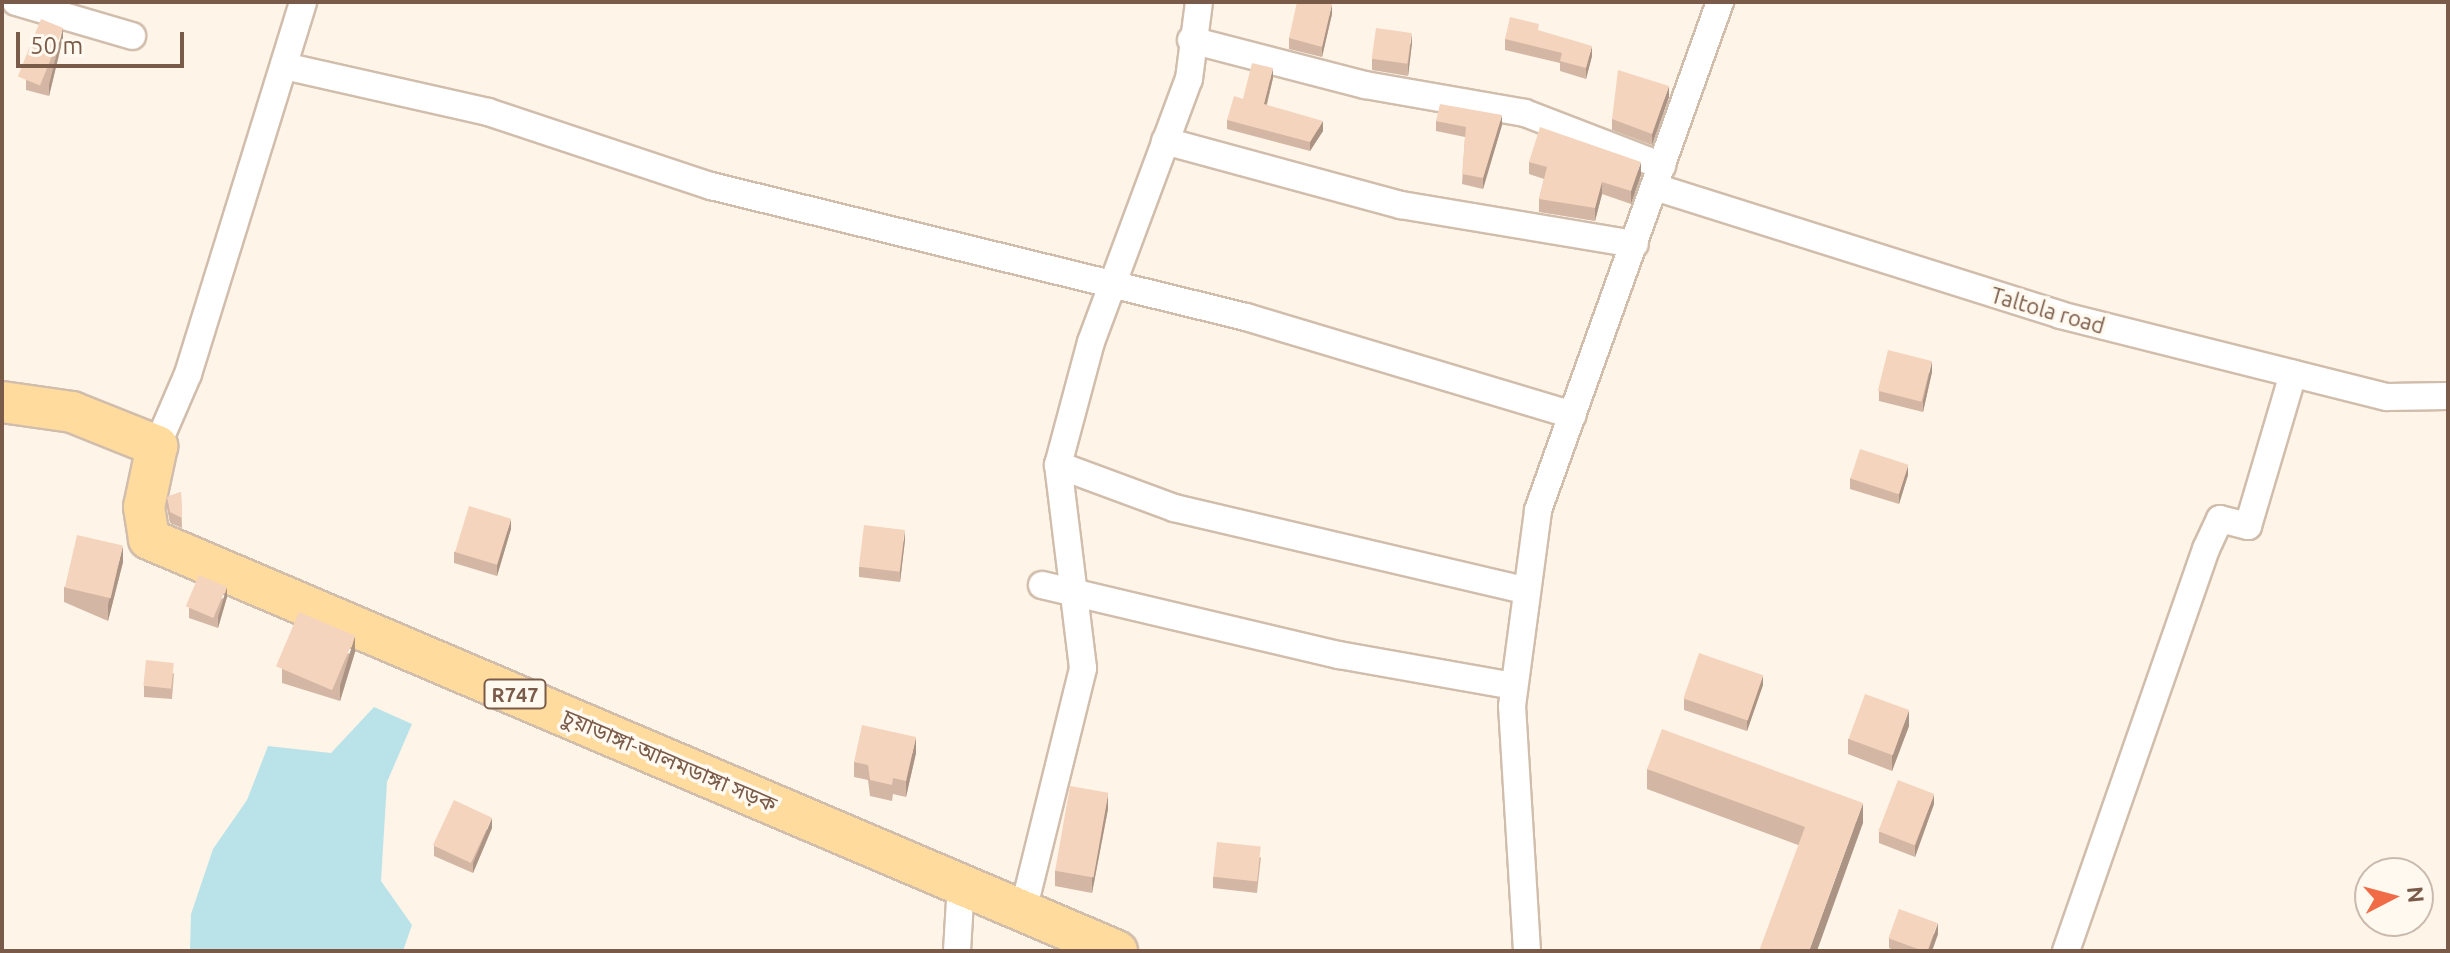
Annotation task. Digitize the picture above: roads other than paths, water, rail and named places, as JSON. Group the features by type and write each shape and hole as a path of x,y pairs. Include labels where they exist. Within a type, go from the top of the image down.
{"main road":[{"path":"2,402 72,412 157,446"},
{"name":"চুয়াডাঙ্গা-আলমডাঙ্গা সড়ক","path":"157,446 144,507 149,539 1117,951"}],"street":[{"path":"16,2 132,36"},
{"path":"157,446 188,374 303,2"},
{"path":"1023,911 1083,668 1079,592 1058,465 1091,342 1117,287 1189,79 1191,40 1199,2"},
{"path":"1527,951 1513,686 1524,590 1538,510 1720,2"},
{"name":"Taltola road","path":"1191,40 1365,85 1525,113 1659,176 2060,315 2387,397 2448,396"},
{"path":"284,66 488,112 711,186 1298,332 1573,415"},
{"path":"1165,141 1401,205 1635,244"},
{"path":"2066,951 2206,549 2220,519 2248,526 2293,374"},
{"path":"1058,465 1174,508 1524,590"},
{"path":"1042,585 1339,655 1513,686"},
{"path":"957,951 961,884"}],"water":[{"path":"374,707 412,724 387,782 381,881 412,925 403,951 190,951 191,914 213,849 247,800 268,746 331,753"}]}
